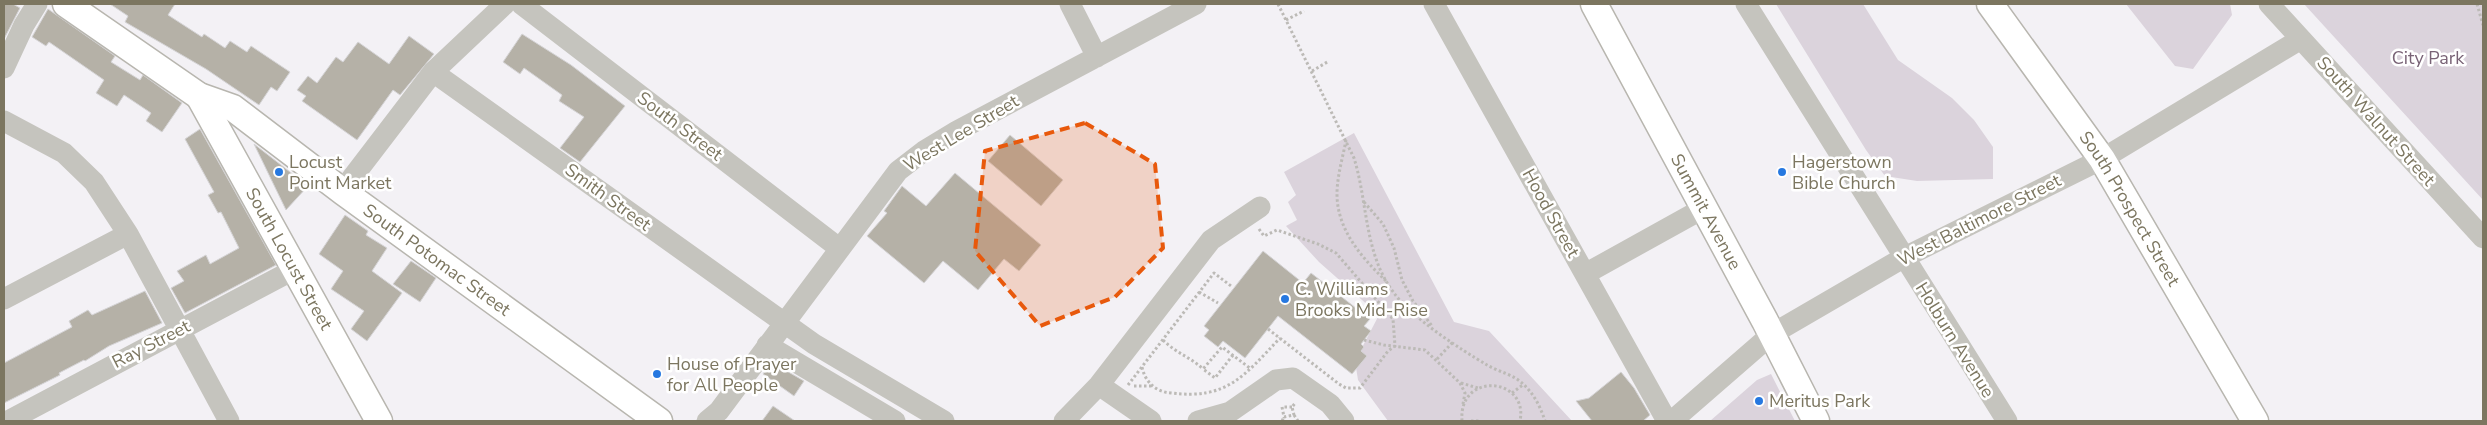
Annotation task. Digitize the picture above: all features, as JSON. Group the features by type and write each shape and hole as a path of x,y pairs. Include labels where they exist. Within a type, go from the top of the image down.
{"main road":[{"name":"South Potomac Street","path":"66,4 199,96 233,108 265,130 342,191 658,421"},
{"name":"Summit Avenue","path":"1594,4 1772,334 1816,421"},
{"name":"South Prospect Street","path":"1990,4 2102,159 2254,421"},
{"name":"South Locust Street","path":"199,96 233,154 379,421"},
{"path":"233,154 265,130"}],"street":[{"path":"4,68 24,25 37,4"},
{"path":"342,191 433,72 505,4"},
{"name":"South Street","path":"520,4 839,248"},
{"path":"1070,4 1097,57"},
{"name":"West Lee Street","path":"707,421 719,411 767,344 898,171 924,151 1196,4"},
{"name":"Hood Street","path":"1434,4 1667,421"},
{"name":"Holburn Avenue","path":"1746,4 1903,258 2007,421"},
{"name":"South Walnut Street","path":"2269,4 2483,238"},
{"name":"West Baltimore Street","path":"1672,421 1772,334 1903,258 2102,159 2300,39"},
{"name":"Smith Street","path":"433,72 814,344 944,421"},
{"path":"4,120 64,153 94,182 128,234 229,421"},
{"path":"1585,274 1704,208"},
{"path":"1064,421 1099,385 1211,240 1255,210"},
{"path":"4,299 128,234"},
{"name":"Ray Street","path":"8,421 36,415 179,329 295,269"},
{"path":"767,344 894,421"},
{"path":"1198,421 1230,412 1276,380 1293,378 1330,404 1344,421"},
{"path":"1099,385 1148,418 1168,421"}],"path":[{"path":"1278,4 1346,140 1359,175 1371,243 1389,284"},
{"path":"2476,4 2483,25"},
{"path":"1286,20 1304,11"},
{"path":"1312,70 1329,61"},
{"path":"1346,140 1337,193 1340,215 1348,237 1368,264 1389,284 1399,298 1433,328 1481,362 1524,384 1538,406 1544,421"},
{"path":"1363,202 1383,224 1394,248 1402,280 1413,300 1433,328"},
{"path":"1255,210 1264,236 1276,230 1318,244 1336,253 1393,319 1395,346"},
{"path":"1152,386 1128,385 1214,273 1230,286"},
{"path":"1200,292 1218,303"},
{"path":"1268,329 1346,388 1360,388 1388,351 1395,346"},
{"path":"1142,367 1144,375 1152,386 1165,393 1194,396 1216,392 1251,369 1280,338"},
{"path":"1163,340 1174,352 1191,358 1215,378 1233,355"},
{"path":"1364,340 1425,350 1437,359 1442,367 1460,383 1465,393 1462,421"},
{"path":"1437,359 1453,342"},
{"path":"1203,369 1222,348 1251,369"},
{"path":"1460,383 1478,388"},
{"path":"1512,393 1524,384"},
{"path":"1463,404 1478,388 1499,386 1512,393 1519,402 1522,414 1520,421"},
{"path":"1292,407 1307,388"},
{"path":"1282,421 1284,416 1282,407 1292,407"},
{"path":"1292,407 1298,421"},
{"path":"1284,416 1294,415"},
{"path":"1471,421 1481,421"}],"highlighted area":[{"path":"1085,123 1155,164 1163,248 1115,297 1040,326 975,251 985,151"}],"green space":[{"path":"1776,4 1863,4 1898,60 1952,98 1974,120 1993,147 1993,179 1917,181 1885,176 1866,150"},
{"path":"2126,4 2230,4 2232,15 2193,69 2175,66"},
{"name":"City Park","path":"2304,4 2483,4 2483,200"},
{"path":"1354,133 1454,322 1489,331 1572,421 1388,421 1358,380 1355,361 1379,315 1319,262 1286,226 1297,220 1288,202 1296,195 1284,172"},
{"name":"Meritus Park","path":"1771,374 1795,421 1710,421 1757,380"}],"building":[{"path":"4,4 13,4 20,8 4,39"},
{"path":"110,4 175,4 168,15 202,37 204,34 225,48 230,41 247,52 251,46 290,72 277,91 271,87 259,105 206,69 125,22 128,16"},
{"path":"48,9 115,56 111,62 140,80 143,75 182,103 162,132 146,121 151,113 124,95 117,106 96,93 104,80 49,42 46,46 32,37"},
{"path":"522,34 571,65 625,106 580,162 560,148 584,117 559,101 562,95 524,68 520,74 503,62"},
{"path":"409,36 434,54 400,95 393,90 357,140 302,101 306,96 297,90 308,76 317,83 336,57 343,62 358,42 389,64"},
{"path":"200,129 276,265 185,313 171,288 184,281 177,271 206,255 210,264 239,248 221,212 218,213 208,195 214,192 185,139"},
{"path":"1010,135 1063,180 1041,206 988,161"},
{"name":"Locust Point Market","path":"254,144 308,186 286,210"},
{"path":"955,173 1041,245 1019,271 1004,259 978,290 943,261 924,283 867,236 887,213 884,211 902,186 926,206"},
{"path":"345,215 368,231 366,235 387,248 372,271 402,293 367,341 351,329 364,311 331,289 343,271 319,254"},
{"name":"C. Williams Brooks Mid‐Rise","path":"1263,251 1303,283 1311,273 1370,319 1364,326 1371,331 1361,344 1364,347 1361,351 1367,356 1352,374 1278,316 1245,358 1223,341 1218,347 1204,336 1209,330 1204,326"},
{"path":"411,261 436,278 420,302 393,284"},
{"path":"145,291 162,323 109,346 85,361 59,373 60,375 4,403 4,363 72,327 69,321 88,310 92,315"},
{"path":"771,362 804,381 794,396 763,374"},
{"path":"1621,372 1634,388 1650,415 1643,421 1592,421 1576,401 1589,398"},
{"path":"773,406 795,421 762,421"}],"place":[{"name":"Locust Point Market","path":"279,172"},
{"name":"Hagerstown Bible Church","path":"1782,172"},
{"name":"C. Williams Brooks Mid‐Rise","path":"1285,299"},
{"name":"House of Prayer for All People","path":"657,374"},
{"name":"Meritus Park","path":"1759,401"}]}
